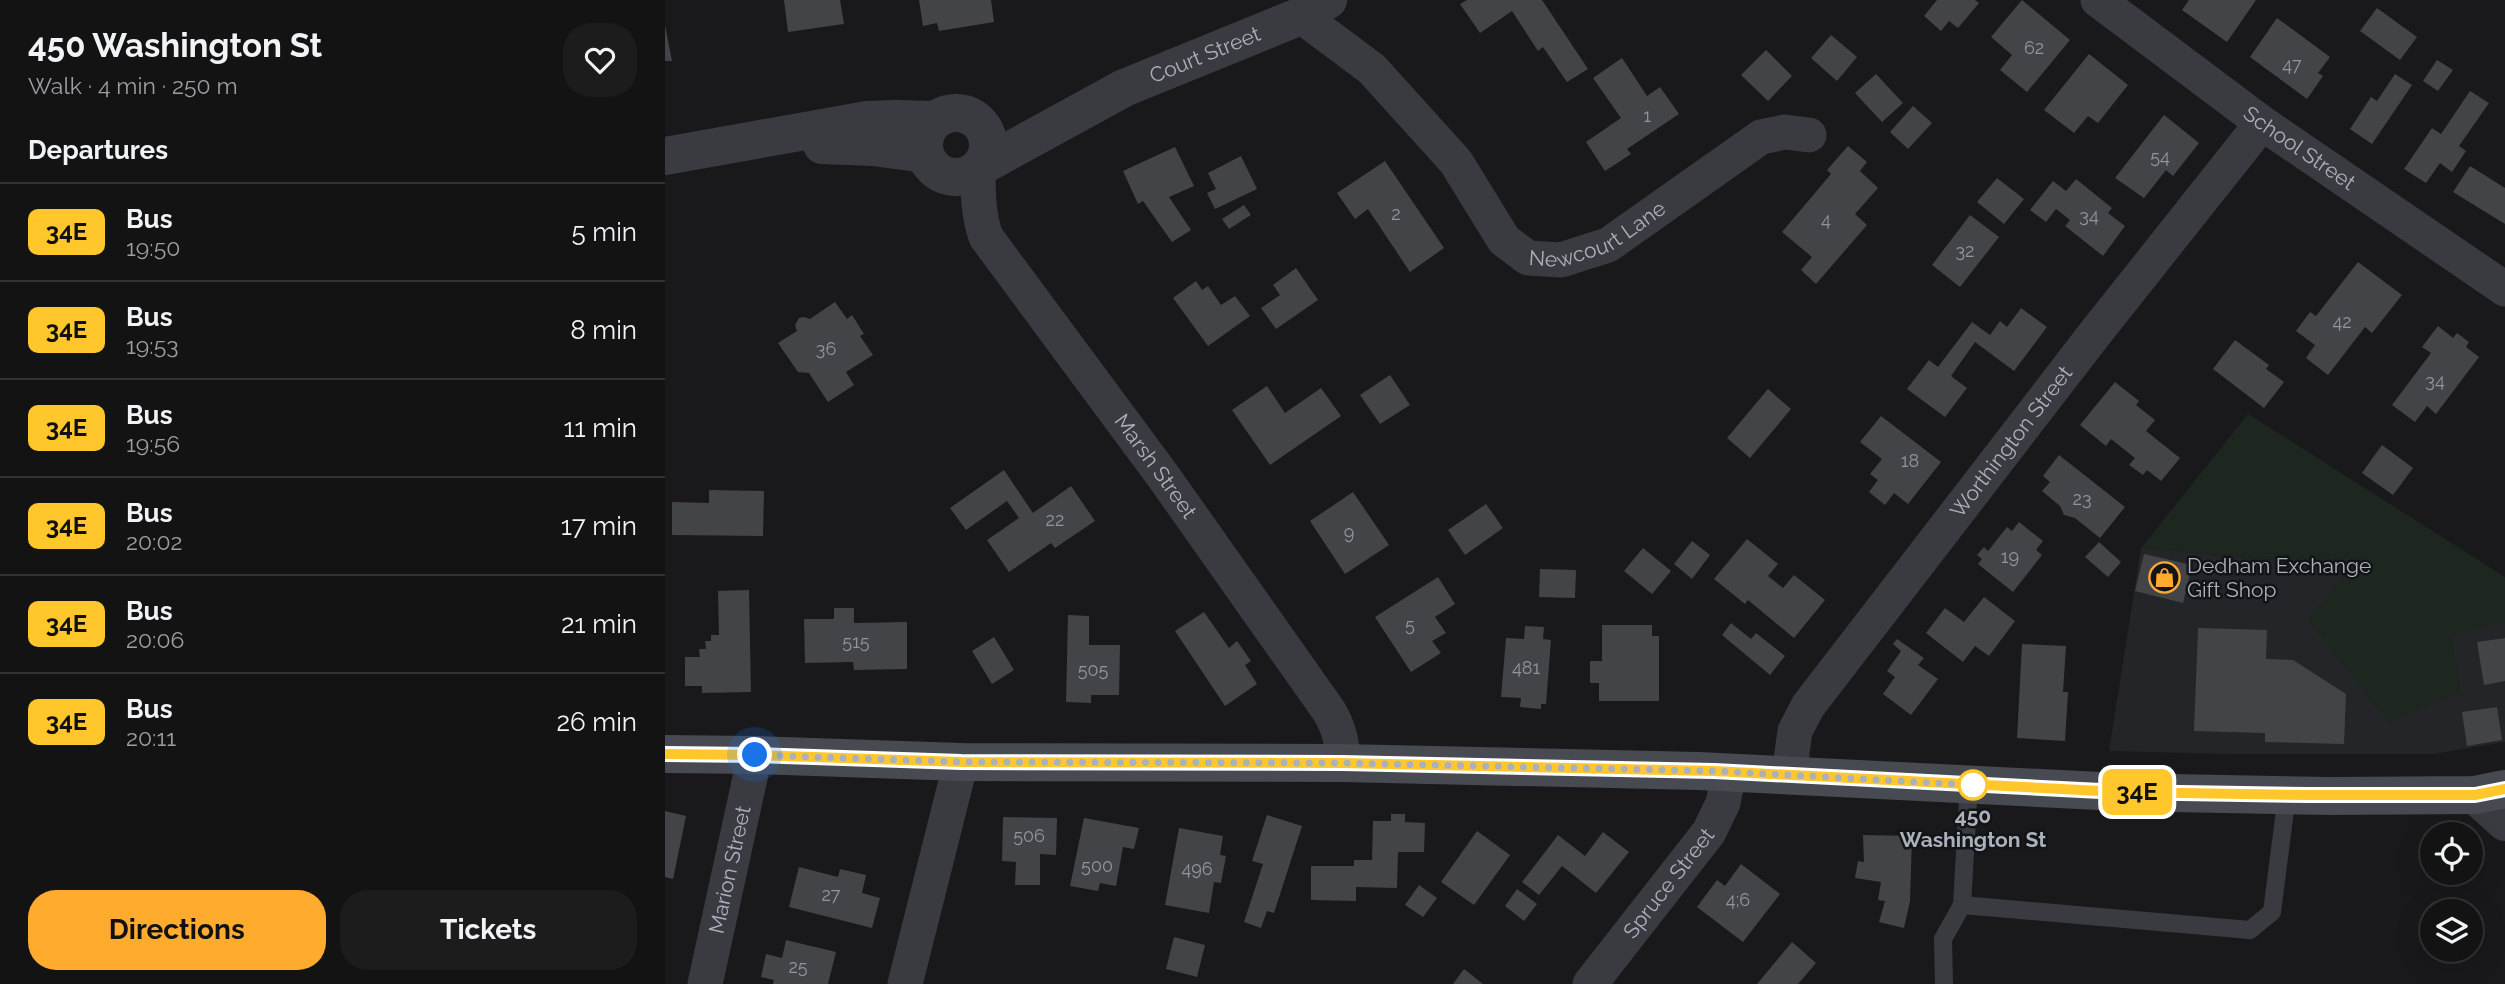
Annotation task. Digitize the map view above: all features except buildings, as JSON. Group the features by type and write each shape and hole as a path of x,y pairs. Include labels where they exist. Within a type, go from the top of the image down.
{"main road":[{"path":"665,754 961,762 1342,763 1729,772 2120,792 2287,795 2490,792"}],"street":[{"name":"School Street","path":"2098,0 2262,123 2505,289"},
{"name":"Court Street","path":"978,168 1125,88 1315,8"},
{"name":"Newcourt Lane","path":"1315,8 1456,163 1504,240 1528,258 1561,260 1608,245 1761,137 1785,132 1809,135"},
{"name":"Court Street","path":"979,124 1080,111"},
{"path":"963,114 979,124 988,141 987,150 978,168 958,177 937,172 930,164 930,137 944,116 963,114"},
{"path":"665,156 867,120 896,119 930,137"},
{"name":"Worthington Street","path":"1789,775 1795,731 1808,706 2093,336 2262,123"},
{"name":"Marsh Street","path":"978,168 978,197 986,237 1163,476 1329,711 1340,734 1342,763"},
{"name":"Marion Street","path":"705,984 755,755"},
{"path":"905,984 961,762"},
{"name":"Spruce Street","path":"1590,984 1709,832 1723,803 1729,772"},
{"path":"2490,792 2505,822"}],"lane":[{"path":"1944,984 1943,939 1962,905 1969,785"},
{"path":"1962,905 2250,930 2272,912 2287,795"}],"shaded area":[{"path":"2248,414 2505,577 2505,622 2452,635 2460,692 2388,723 2308,620 2350,567 2141,548"},
{"path":"2141,548 2350,567 2460,692 2451,630 2505,620 2505,742 2434,754 2109,751"}],"bus line":[{"name":"34E","path":"665,754 961,762 1342,763 1714,771 2120,792 2452,796 2505,789"}],"place":[{"name":"Dedham Exchange Gift Shop","path":"2164,578"},
{"name":"450 Washington St","path":"1973,785"}],"route":[{"path":"755,755 961,762 1342,763 1714,771 1973,785"}]}
